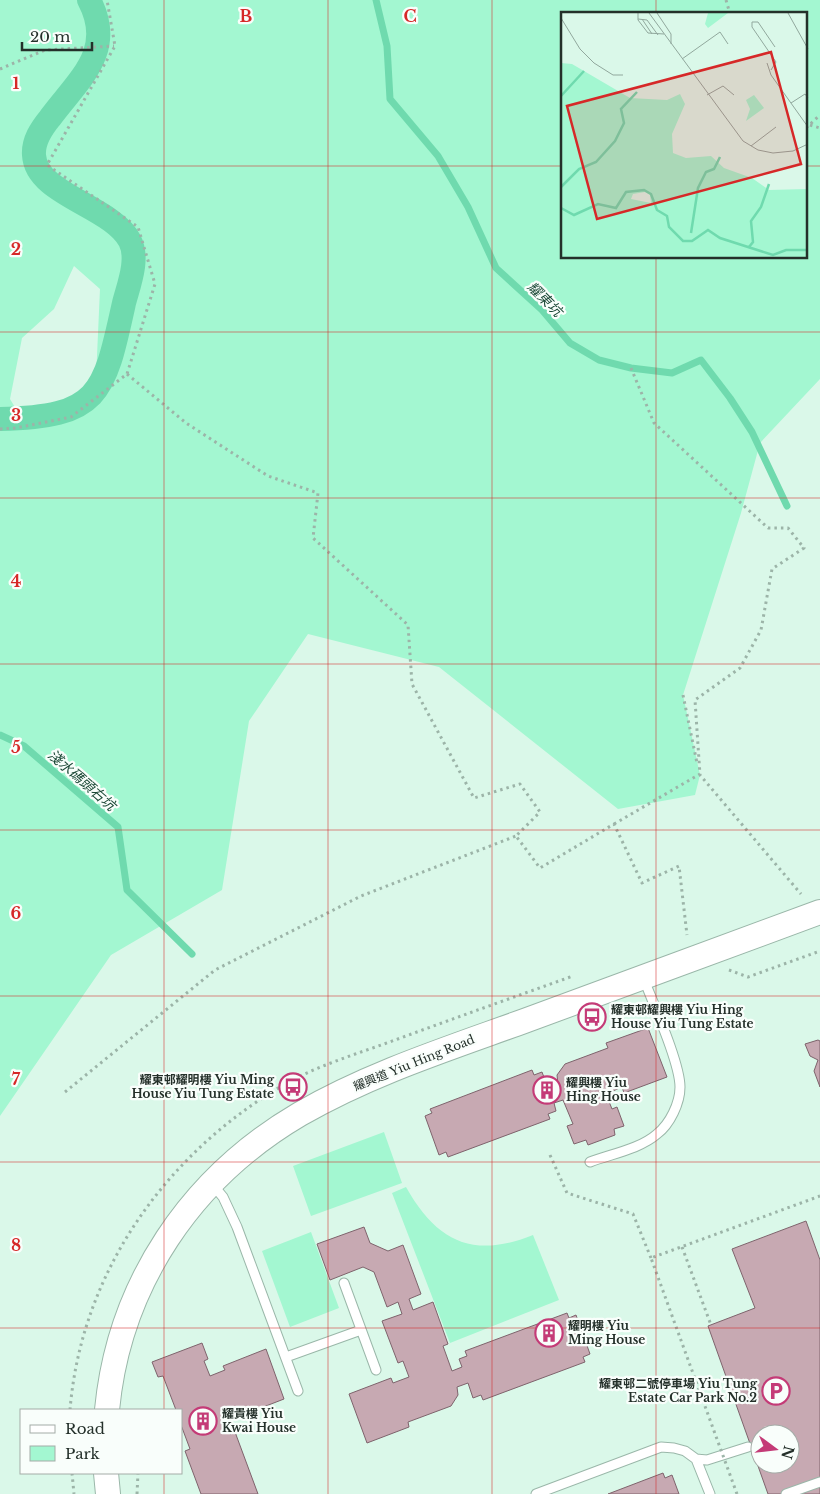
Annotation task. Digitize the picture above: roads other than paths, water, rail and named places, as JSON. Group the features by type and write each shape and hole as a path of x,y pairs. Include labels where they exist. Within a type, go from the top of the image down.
{"street":[{"name":"耀興道 Yiu Hing Road","path":"106,1409 114,1360 136,1292 152,1261 174,1227 211,1183 262,1138 299,1115 362,1083 820,912"},
{"path":"106,1474 108,1494"}],"lane":[{"path":"590,1162 646,1142 658,1134 667,1123 678,1100 680,1087 677,1068 643,977"},
{"path":"211,1183 223,1197 237,1227 298,1391"},
{"path":"344,1283 376,1370"},
{"path":"286,1357 361,1330"},
{"path":"536,1494 661,1447 685,1451 696,1459 710,1494"},
{"path":"696,1459 713,1459 748,1447"},
{"path":"786,1494 820,1482"}],"waterway":[{"path":"0,419 59,413 78,405 92,394 102,379 110,359 132,272 133,248 121,229 108,218 61,191 47,180 38,169 34,155 36,140 41,131 82,77 96,49 98,34 96,18 89,0"},
{"name":"耀東坑","path":"376,0 387,46 390,99 438,156 468,207 496,268 542,310 570,343 599,360 631,368 672,373 701,360 730,398 752,432 787,506"},
{"name":"淺水碼頭右坑","path":"0,735 24,746 118,827 127,890 192,954"}],"place":[{"name":"耀東邨耀興樓 Yiu Hing House Yiu Tung Estate","path":"592,1017"},
{"name":"耀東邨耀明樓 Yiu Ming House Yiu Tung Estate","path":"293,1087"},
{"name":"耀興樓 Yiu Hing House","path":"547,1090"},
{"name":"耀明樓 Yiu Ming House","path":"549,1333"},
{"name":"耀東邨二號停車場 Yiu Tung Estate Car Park No.2","path":"776,1391"},
{"name":"耀貴樓 Yiu Kwai House","path":"203,1421"}]}
